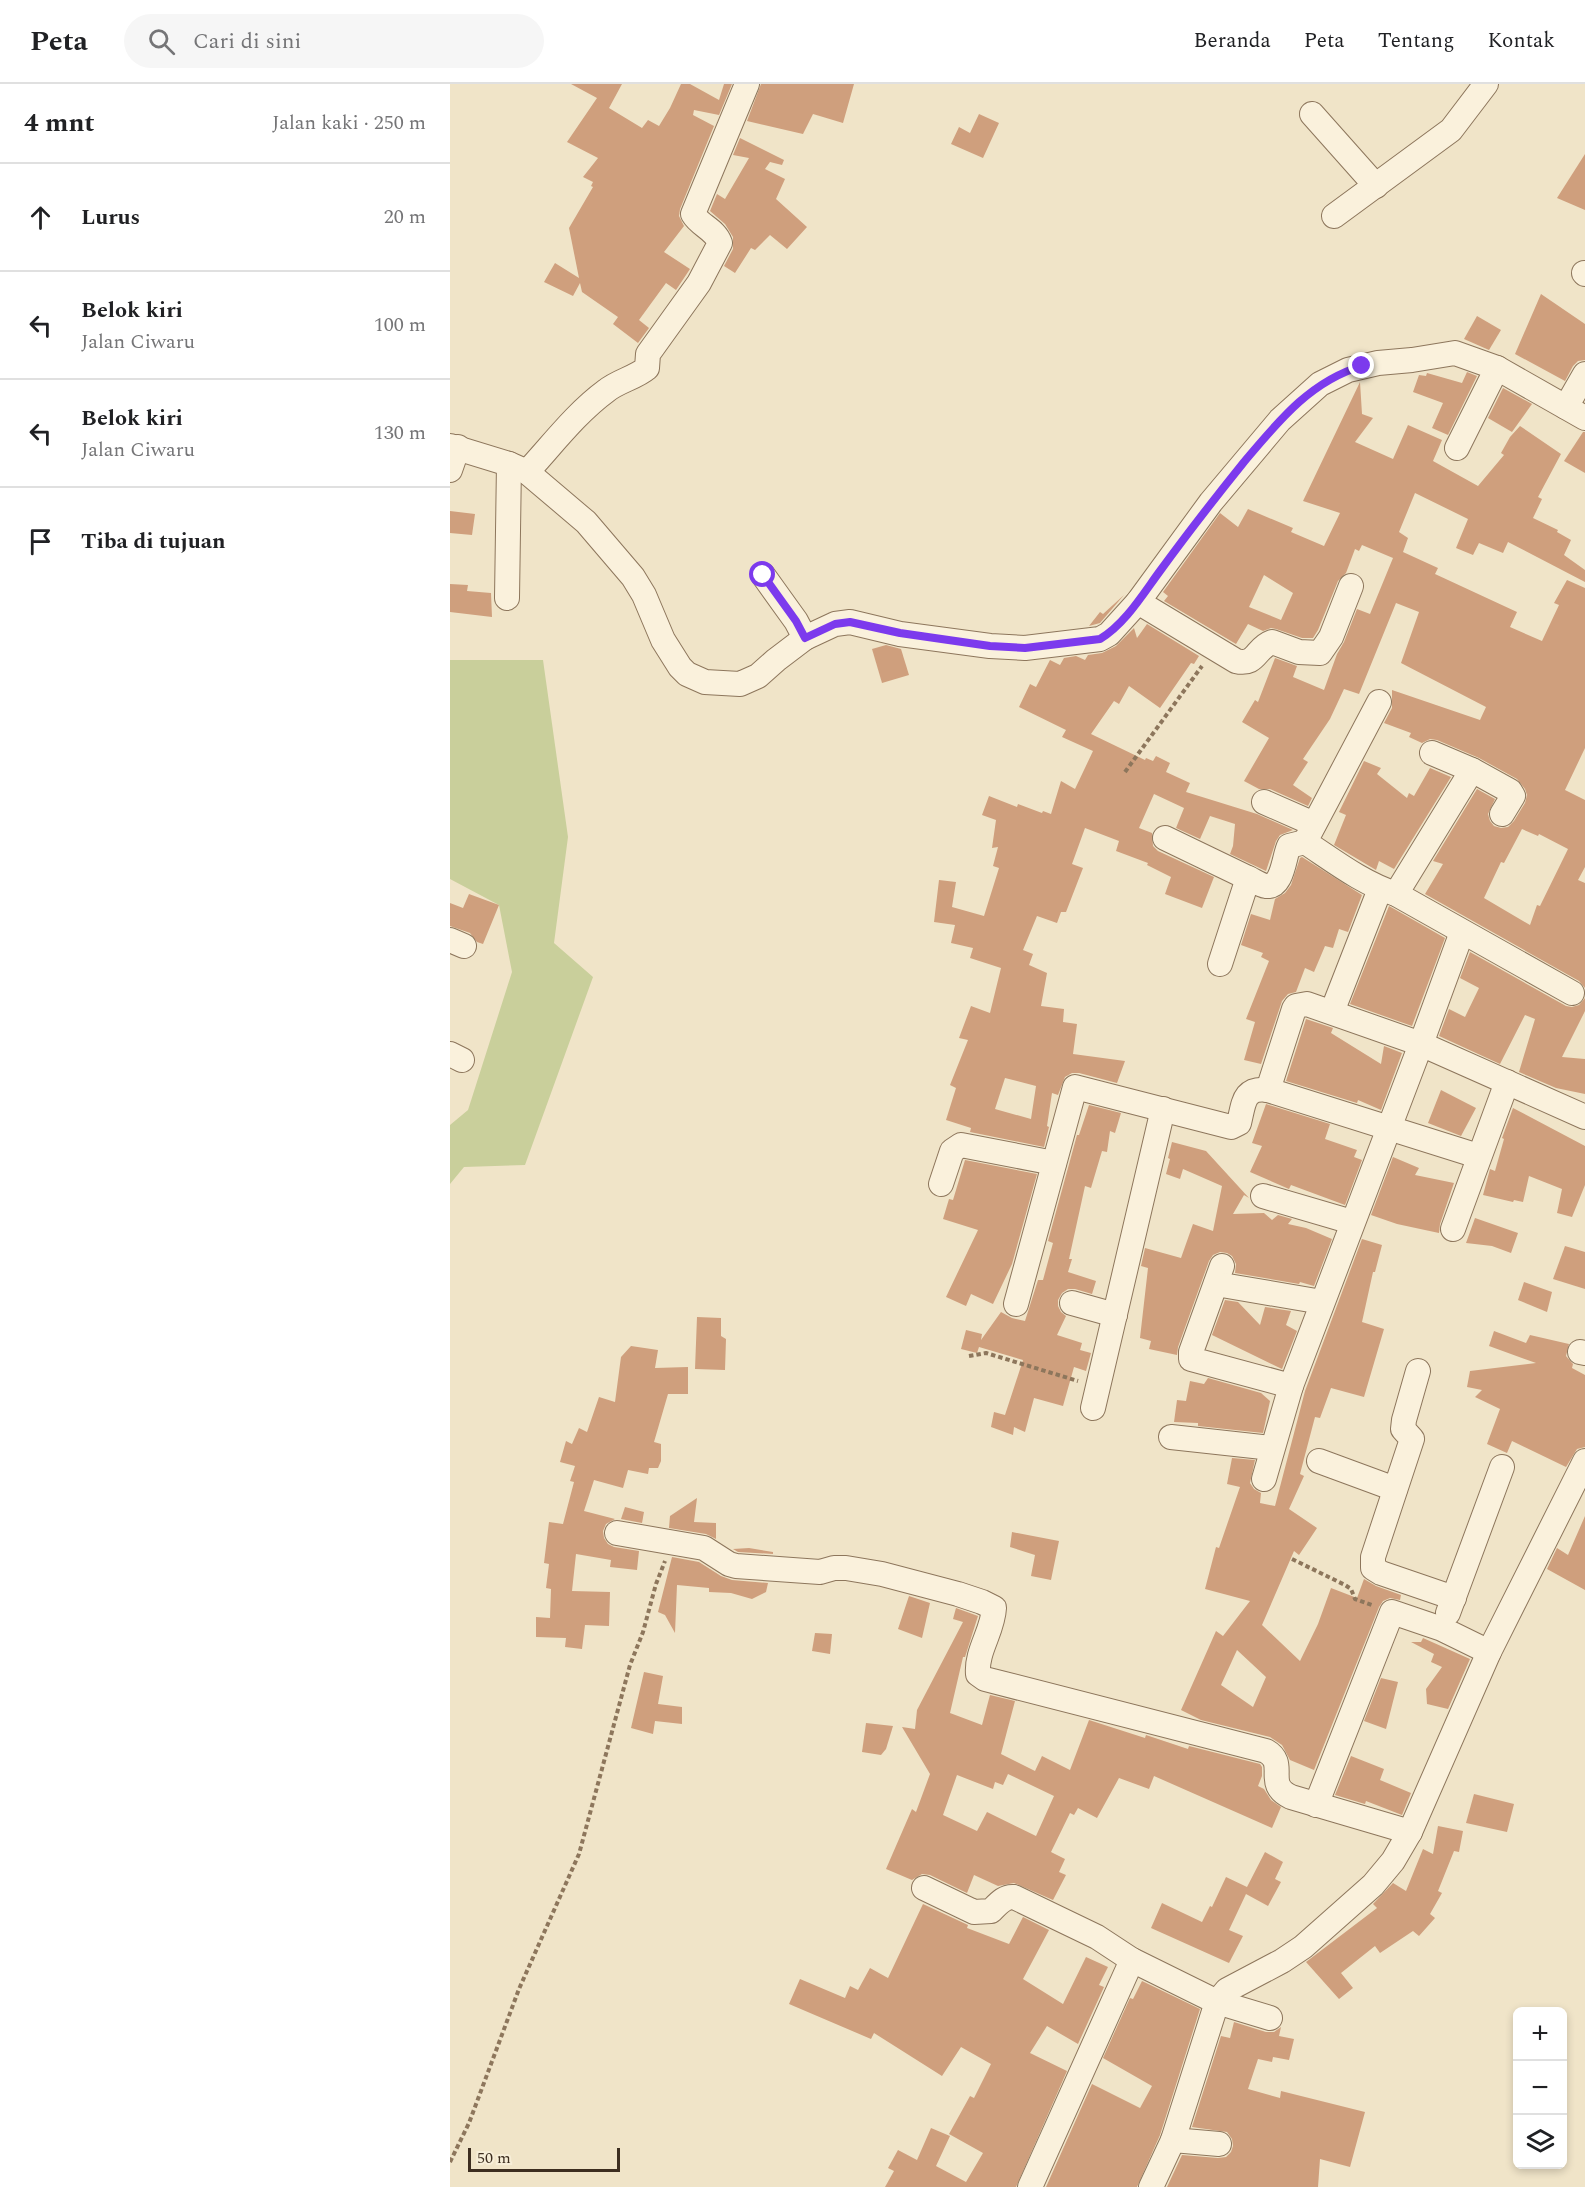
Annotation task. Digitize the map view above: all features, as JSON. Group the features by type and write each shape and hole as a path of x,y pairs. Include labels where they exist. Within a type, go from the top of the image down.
{"street":[{"path":"507,598 518,468 604,392 619,381 647,368 648,354 699,283 720,243 713,230 696,219 693,214 747,84"},
{"path":"1334,216 1451,130 1486,84"},
{"path":"1312,114 1376,186"},
{"path":"450,470 454,447 518,468 586,522 633,577 673,657 687,675 705,682 740,684 758,676 805,638 835,624 850,622 900,633 990,646 1025,648 1100,639 1109,634 1138,602 1211,502 1280,420 1320,384 1348,370 1455,353 1497,368 1576,412 1585,374"},
{"path":"1456,448 1497,368"},
{"path":"763,575 796,621 805,638"},
{"path":"1138,602 1236,661 1244,663 1252,660 1263,647 1272,642 1299,652 1320,654 1331,637 1351,586"},
{"path":"1165,838 1248,878 1267,886 1273,885 1281,872 1289,846 1310,833 1379,702"},
{"path":"1432,753 1510,790 1513,796 1503,814"},
{"path":"1332,1012 1388,892 1472,771"},
{"path":"1264,802 1310,833 1354,875 1572,993"},
{"path":"1220,964 1248,878"},
{"path":"1264,1479 1291,1386 1462,932"},
{"path":"1268,1090 1296,1006 1307,1004 1421,1044 1585,1117"},
{"path":"1016,1304 1077,1078 1164,1110 1231,1127 1239,1123 1248,1095 1258,1089 1268,1090 1478,1156"},
{"path":"1453,1229 1507,1082"},
{"path":"1096,1398 1164,1110"},
{"path":"941,1184 952,1150 961,1145 1054,1163"},
{"path":"1263,1196 1352,1222"},
{"path":"1291,1386 1191,1359 1191,1352 1219,1275 1322,1302"},
{"path":"1072,1303 1115,1315"},
{"path":"1418,1371 1403,1429 1412,1439 1373,1557 1373,1568 1381,1573 1454,1598"},
{"path":"1171,1437 1272,1448"},
{"path":"1319,1461 1395,1489"},
{"path":"1151,2187 1173,2140 1217,2002 1227,1990 1304,1947 1373,1885 1393,1861 1410,1832 1489,1652 1585,1461"},
{"path":"1442,1629 1502,1467"},
{"path":"617,1533 704,1548 736,1566 820,1572 834,1568 862,1570 982,1602 994,1608 993,1621 977,1663 978,1674 985,1679 1266,1751 1276,1760 1277,1788 1281,1792 1316,1805 1410,1832"},
{"path":"1316,1805 1392,1612 1442,1629 1489,1652"},
{"path":"924,1888 974,1912 991,1911 1002,1900 1014,1897 1097,1937 1132,1960 1217,2002 1270,2018"},
{"path":"1030,2187 1132,1960"},
{"path":"1173,2140 1219,2144"}],"path":[{"path":"1125,772 1215,648"},
{"path":"969,1356 986,1353 1096,1398"},
{"path":"450,2162 469,2123 519,1989 579,1854 630,1665 644,1632 656,1584 672,1544"},
{"path":"1292,1559 1345,1585 1351,1589 1355,1599 1392,1612"}],"green space":[{"path":"450,660 543,660 568,837 554,943 593,977 525,1165 464,1167 450,1184 450,1125 468,1110 512,972 499,905 450,879"}],"building":[{"path":"571,84 622,84 609,108 642,128 648,120 659,126 681,84 690,84 719,100 724,84 732,84 719,115 694,110 693,115 714,126 680,209 679,216 684,226 664,252 690,269 676,290 666,283 639,320 649,328 638,343 613,324 618,317 582,292 580,283 573,296 544,282 555,263 579,278 569,228 593,187 591,186 593,182 583,177 598,158 567,142 597,98"},
{"path":"761,84 854,84 843,123 813,114 803,134 747,121"},
{"path":"979,114 999,123 983,158 951,144 959,127 970,133"},
{"path":"740,138 784,160 782,165 770,162 765,169 785,179 776,199 807,227 787,249 770,235 755,250 751,248 735,273 724,266 733,249 733,237 725,224 710,211 717,194 725,199 749,158 733,155"},
{"path":"1585,154 1585,210 1557,198"},
{"path":"1541,294 1585,324 1585,360 1578,361 1573,366 1565,381 1515,354"},
{"path":"1477,316 1501,330 1489,350 1464,339"},
{"path":"1467,372 1477,376 1448,435 1432,428 1443,403 1413,392 1419,375 1426,376 1427,373 1462,383"},
{"path":"1360,382 1362,414 1373,418 1355,442 1393,459 1408,425 1442,440 1433,461 1478,486 1504,455 1501,453 1510,437 1520,426 1561,454 1538,497 1542,499 1533,518 1558,530 1557,532 1571,540 1564,555 1585,570 1585,582 1508,542 1503,553 1479,543 1473,555 1456,548 1468,519 1415,493 1399,532 1408,538 1403,552 1438,568 1435,574 1517,612 1510,627 1542,641 1559,605 1554,603 1567,580 1585,588 1585,748 1565,790 1585,800 1585,867 1578,880 1585,883 1585,988 1579,981 1425,894 1443,864 1433,861 1477,789 1495,799 1488,814 1494,826 1501,828 1508,827 1514,821 1527,795 1517,779 1479,758 1437,740 1430,739 1422,743 1409,737 1411,733 1384,723 1392,708 1392,690 1480,720 1486,707 1401,663 1419,612 1396,603 1359,694 1344,689 1330,719 1303,759 1308,762 1293,785 1312,798 1308,806 1270,789 1259,789 1244,781 1269,738 1242,722 1255,700 1258,702 1275,658 1297,666 1293,677 1324,690 1357,609 1370,614 1393,558 1362,545 1359,551 1355,549 1346,573 1338,581 1313,638 1302,638 1271,628 1263,631 1248,624 1236,644 1164,601 1168,596 1163,592 1220,513 1238,527 1248,509 1293,528 1291,532 1324,546 1340,513 1303,501","holes":["1264,575 1293,593 1281,620 1249,607","1522,829 1538,836 1539,834 1568,849 1540,906 1537,905 1530,925 1484,898 1501,862 1504,863"]},
{"path":"1503,388 1532,404 1512,432 1488,418"},
{"path":"1585,432 1585,473 1564,461"},
{"path":"450,511 475,514 472,535 450,533"},
{"path":"450,584 468,585 467,591 491,593 492,617 450,612"},
{"path":"1124,595 1100,623 1089,626 1100,612 1103,614"},
{"path":"1147,624 1199,656 1194,664 1191,663 1160,708 1129,686 1119,704 1114,701 1091,734 1145,760 1146,758 1153,761 1156,756 1170,763 1166,772 1190,783 1186,792 1257,814 1293,830 1280,835 1276,841 1266,871 1230,854 1235,824 1210,816 1200,839 1176,828 1184,808 1154,794 1139,828 1152,833 1153,846 1158,851 1214,877 1202,908 1165,894 1171,877 1147,865 1148,863 1116,851 1119,841 1085,828 1072,864 1083,868 1066,912 1061,912 1057,923 1037,916 1023,950 1033,954 1029,965 1047,973 1041,1006 1064,1009 1063,1022 1077,1024 1073,1054 1125,1061 1117,1083 1079,1073 1072,1073 1065,1077 1058,1095 1052,1093 1047,1126 1049,1127 1044,1147 970,1132 971,1128 946,1120 956,1088 950,1085 968,1040 959,1038 971,1006 990,1013 1001,968 970,958 973,948 951,943 955,925 934,922 939,880 956,882 952,907 984,916 999,868 993,866 998,847 992,848 996,820 982,815 989,796 1017,807 1018,804 1051,814 1061,781 1075,789 1093,751 1062,737 1066,730 1019,707 1030,684 1036,687 1050,660 1060,665 1064,658 1076,656 1085,660 1088,655 1102,653 1116,646 1134,628 1137,638","holes":["1005,1078 1036,1086 1031,1119 995,1109"]},
{"path":"886,645 901,649 909,675 882,683 872,649"},
{"path":"1364,761 1381,768 1377,774 1407,798 1409,793 1414,796 1430,768 1451,777 1394,869 1379,861 1376,870 1334,845 1346,815 1339,812"},
{"path":"1302,857 1362,895 1348,932 1339,929 1333,948 1325,946 1314,972 1305,968 1296,992 1288,994 1282,1001 1261,1064 1244,1060 1255,1022 1246,1019 1269,961 1261,957 1263,953 1241,945 1251,914 1270,920 1275,899 1285,893 1291,885"},
{"path":"469,894 499,905 483,944 477,942 470,933 450,926 450,903 463,908"},
{"path":"1389,906 1445,938 1412,1026 1350,1004"},
{"path":"1470,952 1566,1006 1579,1005 1585,998 1585,1011 1562,1057 1585,1059 1585,1094 1556,1088 1519,1072 1535,1019 1525,1015 1500,1064 1439,1036 1449,1009 1465,1017 1479,988 1460,978"},
{"path":"1306,1019 1333,1028 1331,1033 1381,1064 1384,1046 1402,1053 1381,1110 1358,1100 1357,1103 1286,1081"},
{"path":"1441,1090 1476,1108 1461,1136 1428,1123"},
{"path":"1266,1104 1330,1124 1325,1139 1357,1150 1354,1157 1362,1160 1345,1205 1291,1185 1289,1189 1250,1172 1262,1146 1252,1143"},
{"path":"1089,1105 1121,1113 1115,1133 1110,1131 1107,1152 1102,1151 1091,1188 1085,1186 1069,1259 1072,1259 1068,1272 1096,1281 1092,1294 1075,1289 1068,1289 1062,1293 1058,1306 1066,1316 1057,1335 1082,1343 1080,1350 1091,1353 1086,1371 1074,1367 1063,1406 1034,1398 1025,1432 1014,1427 1013,1435 991,1427 994,1412 1005,1415 1023,1360 979,1347 977,1353 961,1349 966,1330 982,1334 981,1340 1001,1312 1025,1321 1038,1280 1043,1280 1053,1243 1048,1241 1077,1135 1079,1135"},
{"path":"1513,1108 1585,1146 1585,1185 1572,1217 1557,1213 1562,1189 1529,1176 1523,1202 1483,1195 1490,1169 1495,1171 1504,1139 1502,1138"},
{"path":"1172,1142 1206,1151 1249,1198 1244,1195 1233,1214 1264,1213 1272,1220 1278,1215 1292,1219 1288,1224 1306,1228 1332,1239 1314,1286 1235,1273 1236,1264 1232,1256 1220,1252 1213,1255 1177,1355 1149,1349 1151,1341 1140,1338 1148,1268 1141,1266 1145,1248 1181,1258 1193,1224 1213,1231 1222,1186 1183,1169 1180,1179 1166,1174"},
{"path":"1393,1157 1419,1168 1415,1175 1454,1183 1439,1233 1397,1224 1371,1215"},
{"path":"965,1160 1037,1174 1012,1264 993,1304 971,1294 966,1306 946,1297 978,1230 943,1219 949,1199 953,1200"},
{"path":"1475,1218 1518,1233 1511,1253 1492,1246 1466,1243"},
{"path":"1362,1239 1382,1245 1375,1272 1373,1272 1362,1322 1384,1329 1364,1397 1331,1388 1320,1418 1315,1417 1300,1474 1304,1476 1289,1509 1317,1528 1299,1555 1294,1551 1262,1625 1300,1661 1318,1624 1331,1588 1357,1598 1364,1579 1401,1595 1400,1600 1390,1598 1383,1601 1379,1607 1314,1770 1290,1760 1282,1745 1270,1737 1201,1720 1181,1710 1216,1631 1223,1636 1250,1601 1205,1589 1216,1547 1219,1548 1240,1487 1227,1484 1232,1458 1255,1460 1250,1483 1261,1493 1260,1503 1275,1506 1305,1391","holes":["1237,1650 1266,1677 1253,1707 1221,1685"]},
{"path":"1565,1246 1585,1252 1585,1289 1553,1279"},
{"path":"1524,1282 1552,1292 1547,1312 1518,1300"},
{"path":"1225,1300 1238,1302 1260,1325 1265,1307 1291,1311 1286,1325 1297,1331 1282,1369 1212,1335"},
{"path":"697,1317 721,1318 721,1336 726,1339 725,1370 695,1369"},
{"path":"1494,1331 1526,1343 1530,1335 1569,1344 1566,1356 1573,1364 1572,1368 1585,1375 1585,1447 1577,1449 1566,1467 1512,1441 1507,1453 1487,1444 1500,1409 1475,1397 1482,1390 1467,1387 1470,1371 1536,1363 1489,1346"},
{"path":"631,1346 658,1350 655,1368 688,1367 688,1394 668,1394 654,1442 661,1444 661,1461 658,1468 649,1468 648,1474 628,1470 623,1488 594,1480 584,1511 615,1519 606,1524 603,1531 604,1538 614,1547 639,1551 637,1570 610,1567 611,1560 576,1554 572,1591 610,1592 609,1626 585,1625 582,1649 565,1647 566,1638 536,1637 536,1617 550,1618 551,1589 546,1588 549,1564 544,1563 549,1522 563,1524 574,1482 570,1481 575,1466 560,1462 566,1441 572,1444 579,1428 587,1432 599,1397 615,1402 621,1357"},
{"path":"1208,1378 1261,1393 1270,1401 1263,1433 1198,1426 1198,1423 1174,1422 1177,1400 1186,1401 1190,1381 1204,1384"},
{"path":"697,1498 694,1522 716,1523 716,1539 706,1534 669,1528 670,1516"},
{"path":"625,1507 644,1512 642,1523 621,1519"},
{"path":"1585,1516 1585,1590 1547,1569 1557,1548 1568,1555"},
{"path":"1012,1532 1059,1541 1051,1580 1031,1576 1035,1555 1010,1547"},
{"path":"749,1548 773,1552 773,1554 738,1552 733,1549"},
{"path":"672,1557 699,1562 732,1580 768,1583 766,1592 752,1599 731,1593 709,1592 709,1588 677,1585 675,1633 665,1615 658,1612"},
{"path":"909,1596 930,1603 922,1638 898,1629"},
{"path":"956,1608 978,1616 965,1657 963,1657 950,1713 982,1725 990,1695 1015,1701 1001,1754 1035,1771 1042,1756 1070,1770 1089,1720 1145,1738 1146,1735 1188,1749 1189,1746 1260,1764 1262,1776 1258,1786 1264,1789 1271,1800 1281,1807 1272,1828 1154,1776 1149,1789 1119,1778 1097,1818 1078,1808 1074,1815 1070,1813 1051,1852 1065,1859 1059,1872 1066,1875 1053,1900 1014,1883 998,1886 974,1875 967,1893 930,1875 922,1874 912,1880 886,1869 912,1809 916,1812 930,1774 902,1727 915,1729 917,1710 963,1622 953,1619","holes":["1008,1774 1054,1796 1036,1836 987,1812 977,1831 943,1815 957,1775 993,1789 995,1782 1003,1785"]},
{"path":"815,1633 832,1634 830,1654 812,1651"},
{"path":"1423,1638 1470,1659 1448,1709 1427,1704 1426,1689 1442,1667 1431,1662 1434,1654 1411,1642 1421,1642"},
{"path":"644,1672 663,1676 658,1704 682,1707 682,1724 655,1721 653,1734 631,1728"},
{"path":"1381,1678 1398,1682 1386,1729 1364,1721"},
{"path":"866,1723 893,1726 886,1749 881,1755 862,1752"},
{"path":"1351,1756 1384,1769 1380,1780 1411,1793 1402,1815 1366,1801 1365,1804 1335,1795"},
{"path":"1474,1794 1514,1804 1507,1832 1466,1823"},
{"path":"1438,1826 1463,1831 1459,1852 1454,1851 1438,1891 1442,1893 1430,1914 1435,1918 1419,1936 1413,1931 1380,1953 1375,1946 1341,1973 1353,1988 1339,1999 1306,1962 1377,1908 1373,1904 1393,1883 1406,1891 1423,1849 1433,1854"},
{"path":"1265,1852 1283,1862 1275,1879 1281,1882 1268,1906 1246,1894 1229,1930 1243,1936 1229,1963 1151,1928 1162,1903 1202,1922 1226,1877 1247,1887"},
{"path":"923,1904 968,1925 967,1928 1009,1944 1023,1917 1049,1930 1023,1979 1063,2004 1086,1957 1108,1967 1099,1985 1104,1987 1078,2044 1047,2026 1030,2053 1067,2071 1016,2187 885,2187 894,2171 888,2168 898,2150 917,2160 931,2128 950,2136 936,2166 966,2182 983,2153 949,2134 970,2096 974,2098 991,2064 961,2047 942,2076 874,2033 871,2039 789,2004 800,1979 845,1998 850,1986 858,1990 870,1968 888,1978"},
{"path":"1142,1981 1200,2009 1160,2135 1137,2187 1046,2187 1092,2084 1140,2108 1152,2086 1103,2058 1130,1998 1133,1999"},
{"path":"1234,2022 1266,2032 1274,2032 1281,2027 1279,2036 1294,2039 1289,2060 1273,2057 1272,2062 1258,2059 1248,2089 1280,2098 1281,2091 1365,2112 1350,2167 1320,2159 1318,2187 1167,2187 1182,2155 1218,2158 1226,2157 1231,2152 1232,2139 1227,2132 1192,2127 1221,2036 1230,2038"}],"route":[{"path":"763,575 796,621 805,638 835,624 850,622 900,633 990,646 1025,648 1100,639 1109,634 1138,602 1211,502 1280,420 1320,384 1348,370 1362,366"}]}
